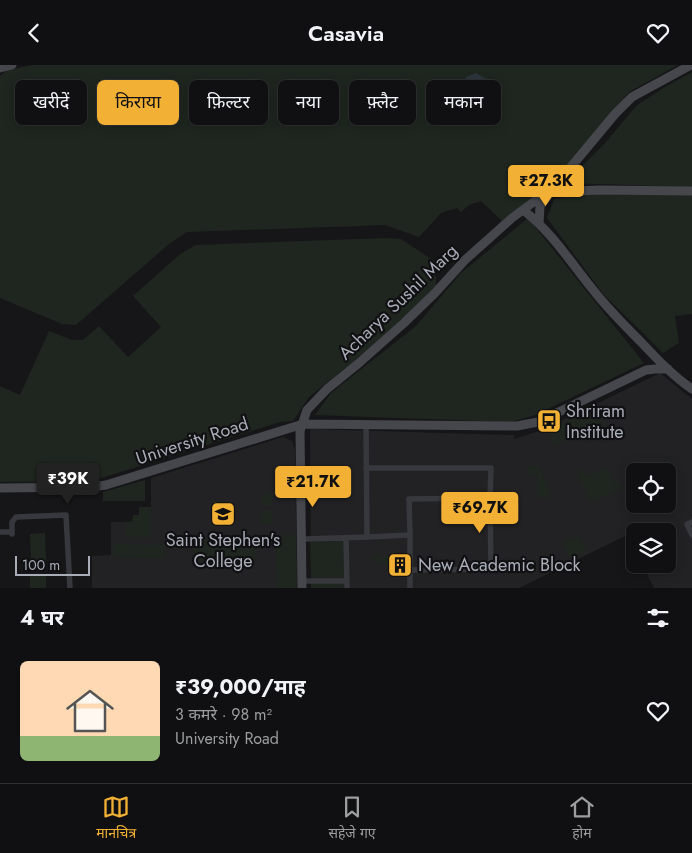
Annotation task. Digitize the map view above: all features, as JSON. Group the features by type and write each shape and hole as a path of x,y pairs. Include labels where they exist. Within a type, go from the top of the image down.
{"street":[{"path":"0,68 12,65"},
{"path":"539,223 540,206 632,97 691,65"},
{"path":"553,189 692,191"},
{"name":"Acharya Sushil Marg","path":"303,424 307,410 327,389 404,323 465,260 512,218 553,189"},
{"path":"523,210 539,223 594,292 653,355 692,389"},
{"path":"646,371 653,355"},
{"name":"University Road","path":"0,489 106,485 303,424 517,426 538,421 646,371 668,369"},
{"path":"303,424 306,539 305,586"},
{"path":"303,424 300,431 305,586"},
{"path":"366,425 367,537"},
{"path":"366,468 490,468 491,569 410,570"},
{"path":"410,588 409,499 490,498"},
{"path":"0,532 12,533 12,522 16,517 66,515 70,588"},
{"path":"692,522 687,524 692,535"},
{"path":"306,539 410,535"},
{"path":"305,586 347,585 346,537"}],"shaded area":[{"path":"32,65 678,65 629,92 552,183 502,221 481,201 469,205 461,212 457,208 441,213 419,237 385,225 187,232 169,244 76,325 62,324 0,298 0,76 6,71"},
{"path":"692,72 692,187 565,183 606,142 636,106"},
{"path":"476,73 488,80 465,80 466,77"},
{"path":"582,194 692,195 692,314 675,316 679,343 663,353 604,295 547,218 554,199"},
{"path":"528,218 644,363 535,415 511,422 315,415 331,393 416,326 461,273"},
{"path":"401,239 436,262 436,287 374,345 309,397 293,421 280,422 92,481 0,482 0,386 20,395 49,331 72,340 83,340 99,326 128,357 161,327 133,296 179,255 195,245"},
{"path":"660,373 692,399 692,588 654,588 646,573 676,573 676,523 626,523 626,535 519,588 311,588 310,429 514,435 514,439 542,430"},
{"path":"595,408 602,424 554,446 547,430"},
{"name":"Saint Stephen's College","path":"283,437 292,441 295,449 297,588 92,588 92,556 111,555 111,522 126,522 126,537 151,537 151,478"},
{"path":"669,459 672,463 661,463"},
{"path":"528,466 540,467 553,497 537,497 537,475 528,475"},
{"path":"607,467 614,483 619,481 622,488 591,503 576,473 584,469 588,476"},
{"path":"145,480 145,501 103,501 103,492"},
{"path":"262,493 272,493 272,505 262,505"},
{"path":"139,507 151,507 151,537 126,537 126,522 132,521 133,515 139,515"},
{"path":"261,511 272,511 272,524 261,524"},
{"path":"45,533 46,562 31,562 30,534"},
{"path":"275,535 296,535 297,588 277,588"},
{"path":"579,535 587,551 570,559 562,543"},
{"path":"255,540 255,561 194,562 194,541"},
{"path":"310,540 343,540 344,577 311,578"},
{"path":"113,544 165,545 165,558 113,557"},
{"path":"376,554 379,554 380,557 390,557 390,567 369,559 369,557 374,557"},
{"path":"30,574 46,574 46,588 30,588"},
{"path":"311,583 342,583 344,588 311,588"}],"place":[{"name":"Shriram Institute","path":"549,421"},
{"name":"Saint Stephen's College","path":"223,514"},
{"name":"New Academic Block","path":"400,565"}]}
